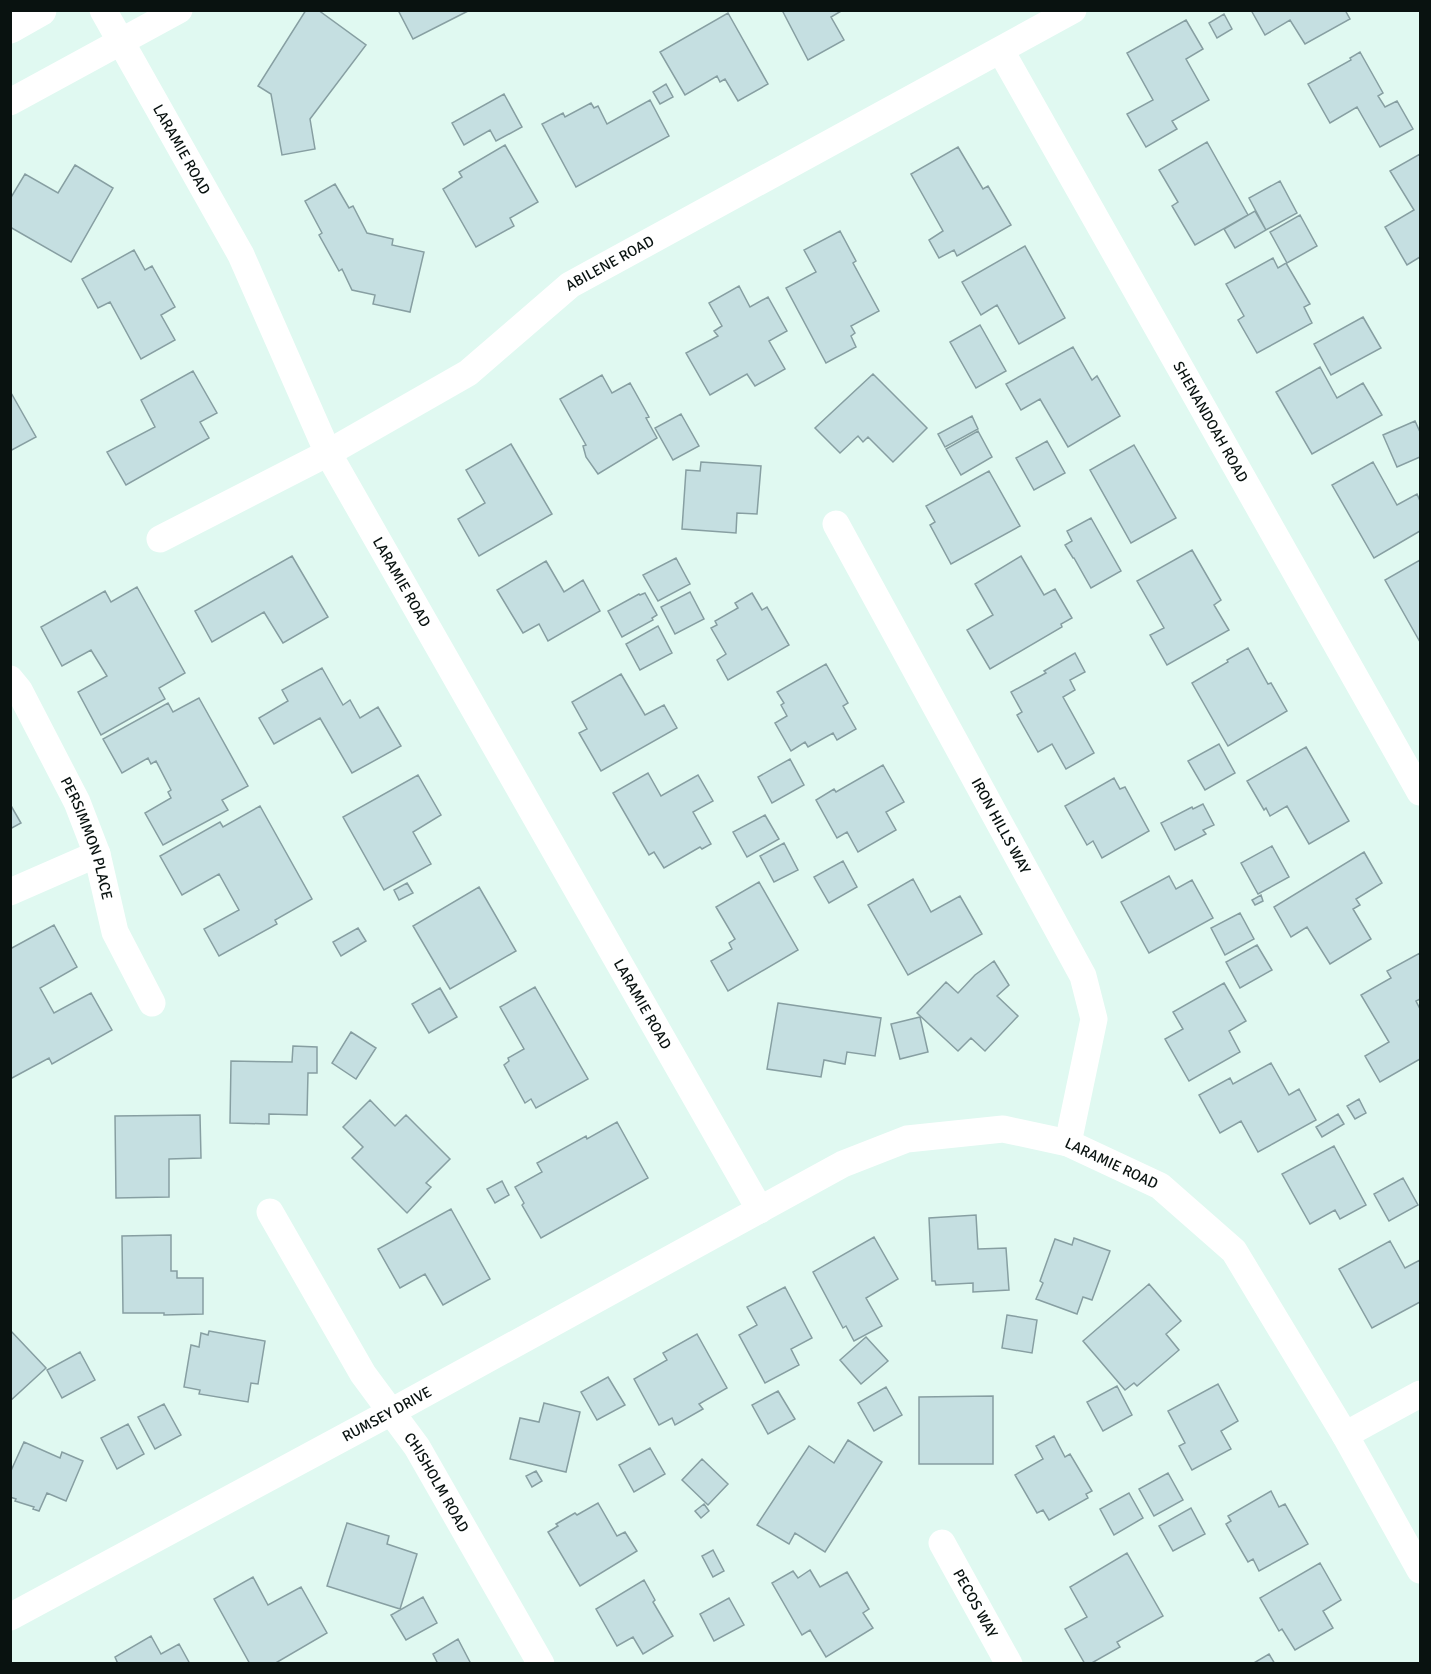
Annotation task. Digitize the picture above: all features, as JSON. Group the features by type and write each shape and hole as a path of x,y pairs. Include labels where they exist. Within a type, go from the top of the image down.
{"main road":[{"path":"10,27 40,10"}],"street":[{"name":"LARAMIE ROAD","path":"103,10 241,255 328,453 760,1210 843,1164 907,1139 1003,1129 1068,1143 1160,1186 1234,1251 1345,1436 1420,1570"},
{"path":"10,102 179,10"},
{"name":"ABILENE ROAD","path":"160,539 328,453 468,373 570,285 1074,10"},
{"name":"SHENANDOAH ROAD","path":"1001,51 1420,792"},
{"name":"IRON HILLS WAY","path":"836,524 1083,976 1094,1019 1068,1143"},
{"name":"PERSIMMON PLACE","path":"10,679 19,690 77,802 97,854 115,933 152,1003"},
{"path":"10,892 97,854"},
{"name":"RUMSEY DRIVE","path":"10,1617 760,1210"},
{"name":"CHISHOLM ROAD","path":"270,1212 363,1374 417,1447 541,1664"},
{"path":"1345,1436 1420,1394"},
{"name":"PECOS WAY","path":"942,1543 1010,1664"}],"building":[{"path":"306,10 318,10 366,45 310,119 315,149 282,155 271,94 258,86"},
{"path":"398,10 470,10 413,39"},
{"path":"782,10 843,10 831,17 844,40 808,60"},
{"path":"1251,10 1345,10 1350,19 1305,44 1290,20 1265,35"},
{"path":"728,13 768,84 738,101 725,79 720,82 717,76 685,95 660,52"},
{"path":"1224,14 1232,29 1217,38 1209,23"},
{"path":"1186,20 1203,49 1186,59 1209,100 1172,121 1177,129 1146,147 1127,114 1153,100 1127,53"},
{"path":"1360,52 1383,93 1378,96 1385,107 1397,101 1413,129 1380,147 1357,107 1330,123 1308,84 1351,60 1350,58"},
{"path":"666,84 673,97 660,104 653,92"},
{"path":"504,94 522,127 496,141 490,130 464,145 452,123"},
{"path":"650,100 669,136 576,187 542,124 563,113 565,117 591,103 594,108 598,106 607,124"},
{"path":"1207,142 1248,215 1195,245 1172,206 1178,202 1159,170"},
{"path":"505,145 538,202 510,218 514,226 476,247 443,189 462,177 459,172"},
{"path":"958,147 983,189 988,186 1011,225 957,256 954,250 939,258 929,240 943,231 911,174"},
{"path":"1420,154 1420,257 1407,265 1385,227 1414,210 1390,171"},
{"path":"75,165 113,188 71,262 10,227 10,199 25,174 58,193"},
{"path":"1280,181 1297,213 1266,230 1249,198"},
{"path":"335,184 349,208 353,206 367,233 393,239 392,245 424,252 410,312 373,304 375,295 352,290 342,269 339,271 319,235 322,233 305,201"},
{"path":"1255,211 1266,230 1235,248 1224,229"},
{"path":"1300,215 1317,246 1287,263 1270,232"},
{"path":"840,231 856,261 853,263 879,311 851,326 855,333 851,336 856,347 826,363 786,288 816,272 804,250"},
{"path":"1025,246 1065,318 1019,344 997,305 981,315 962,282"},
{"path":"134,250 145,270 152,266 175,307 161,315 175,340 141,359 110,302 98,308 82,279"},
{"path":"1273,258 1278,268 1286,263 1310,304 1304,307 1312,323 1257,353 1238,320 1244,316 1226,284"},
{"path":"739,286 750,307 768,297 787,331 769,341 785,369 755,386 747,374 710,395 686,353 718,336 714,331 722,326 709,303"},
{"path":"1363,317 1381,348 1331,375 1314,344"},
{"path":"980,325 1006,371 976,388 950,342"},
{"path":"1073,347 1092,380 1097,376 1120,416 1068,447 1040,399 1021,410 1006,384"},
{"path":"1320,367 1337,398 1363,383 1382,415 1312,454 1276,392"},
{"path":"193,371 217,413 200,422 209,438 126,485 107,452 155,427 141,400"},
{"path":"873,374 927,428 893,462 868,437 863,442 858,436 840,453 815,428"},
{"path":"602,375 612,393 630,383 649,417 646,418 657,438 598,474 586,457 583,446 586,445 560,399"},
{"path":"10,391 36,437 10,451"},
{"path":"681,414 699,446 673,460 655,428"},
{"path":"972,416 978,429 945,447 938,434"},
{"path":"1415,421 1420,432 1420,457 1397,467 1383,435"},
{"path":"978,431 992,457 961,475 946,449"},
{"path":"1047,441 1065,473 1034,490 1016,458"},
{"path":"511,444 552,514 479,556 458,519 485,503 466,470"},
{"path":"1134,445 1176,518 1131,543 1090,470"},
{"path":"701,462 761,466 757,514 737,513 736,533 682,529 686,470 700,471"},
{"path":"1373,462 1397,505 1417,494 1420,501 1420,531 1374,558 1332,485"},
{"path":"989,471 1020,526 951,564 930,525 935,522 926,506"},
{"path":"1091,518 1121,571 1091,588 1065,545 1072,541 1067,531"},
{"path":"1192,550 1221,600 1214,605 1229,630 1167,665 1150,635 1164,628 1137,581"},
{"path":"292,556 328,617 283,643 264,612 212,642 195,611"},
{"path":"1021,556 1044,595 1055,589 1072,618 1061,624 1062,627 990,669 967,630 993,615 975,584"},
{"path":"676,558 690,584 658,601 643,575"},
{"path":"1420,560 1420,642 1385,580"},
{"path":"546,561 564,592 583,580 600,611 548,641 539,624 523,633 497,590"},
{"path":"137,587 185,673 159,688 165,699 101,735 78,692 107,676 91,650 62,666 41,627 105,591 111,602"},
{"path":"690,592 704,619 675,634 661,607"},
{"path":"645,593 657,615 652,618 653,620 622,637 608,611"},
{"path":"752,593 762,610 767,607 789,645 728,680 717,660 726,654 711,628 717,625 715,621 738,608 735,603"},
{"path":"658,626 672,653 640,670 626,644"},
{"path":"1248,648 1268,684 1271,683 1287,711 1228,746 1192,683"},
{"path":"1075,653 1085,672 1070,680 1075,690 1063,697 1094,753 1066,769 1052,744 1038,752 1017,715 1022,712 1011,692 1046,673 1044,671"},
{"path":"826,664 848,703 843,706 856,729 837,740 833,733 808,747 805,742 791,751 775,723 787,716 781,705 784,703 777,692"},
{"path":"322,668 343,705 350,700 360,718 378,707 401,746 352,773 320,718 274,744 259,718 288,701 282,690"},
{"path":"621,674 645,715 664,705 677,728 601,771 579,733 587,729 572,702"},
{"path":"199,698 248,786 222,800 228,810 163,845 145,813 171,798 168,792 171,790 156,761 151,764 148,758 122,773 103,739 168,703 173,712"},
{"path":"1219,744 1235,773 1205,790 1188,761"},
{"path":"1306,747 1349,821 1309,844 1287,806 1270,816 1247,781"},
{"path":"790,759 804,785 772,803 758,777"},
{"path":"883,765 904,802 886,812 896,830 858,852 847,832 837,838 816,800 834,789 836,792"},
{"path":"648,773 661,796 698,775 713,801 693,812 711,844 702,849 700,847 664,868 654,852 649,855 613,793"},
{"path":"418,775 441,815 413,832 431,864 384,890 343,817"},
{"path":"1114,778 1120,789 1125,787 1149,831 1102,858 1093,841 1087,845 1065,806"},
{"path":"10,804 21,823 10,829"},
{"path":"1203,804 1214,825 1203,830 1206,834 1175,850 1161,823 1192,807 1193,809"},
{"path":"260,806 312,899 275,920 277,924 219,956 204,929 239,910 219,874 182,895 160,856 220,822 223,827"},
{"path":"765,815 779,839 747,857 733,832"},
{"path":"784,843 798,870 774,882 760,856"},
{"path":"1272,846 1289,877 1258,894 1241,863"},
{"path":"1364,852 1382,883 1356,899 1360,905 1353,909 1371,939 1330,964 1307,927 1291,937 1274,907"},
{"path":"843,861 857,887 829,903 814,877"},
{"path":"1169,876 1176,889 1192,880 1213,918 1149,953 1121,902"},
{"path":"913,879 931,912 960,896 982,934 908,975 868,905"},
{"path":"759,882 798,950 728,991 711,961 732,949 729,943 735,939 716,907"},
{"path":"407,883 413,893 399,900 394,890"},
{"path":"479,887 516,951 450,989 413,926"},
{"path":"1261,895 1263,901 1255,905 1252,900"},
{"path":"1240,913 1254,939 1225,955 1211,928"},
{"path":"54,925 77,967 40,988 54,1013 91,993 112,1030 52,1064 49,1058 12,1078 10,1076 10,949"},
{"path":"358,928 366,941 341,956 333,942"},
{"path":"1257,945 1272,970 1240,988 1226,962"},
{"path":"1420,953 1420,999 1416,1001 1420,1009 1420,1059 1380,1082 1365,1056 1389,1042 1361,995 1391,978 1387,971"},
{"path":"994,961 1009,985 997,996 1018,1016 985,1051 971,1038 958,1051 917,1013 946,982 958,993 975,975"},
{"path":"1224,983 1246,1021 1229,1031 1240,1052 1189,1081 1165,1039 1183,1029 1173,1012"},
{"path":"535,987 588,1079 536,1108 531,1099 525,1103 504,1065 509,1061 508,1058 524,1049 500,1007"},
{"path":"440,988 457,1017 429,1033 412,1004"},
{"path":"778,1003 881,1018 875,1056 847,1052 845,1064 824,1060 821,1077 767,1069"},
{"path":"920,1017 928,1052 900,1059 891,1024"},
{"path":"351,1032 376,1048 356,1079 332,1063"},
{"path":"293,1046 317,1047 317,1073 308,1073 307,1115 269,1114 269,1124 230,1123 231,1061 292,1062"},
{"path":"1271,1063 1289,1095 1299,1089 1316,1120 1258,1152 1241,1121 1220,1133 1199,1095 1230,1078 1233,1084"},
{"path":"1359,1099 1366,1113 1355,1119 1347,1106"},
{"path":"370,1100 395,1126 406,1115 450,1159 426,1183 431,1187 407,1213 352,1158 363,1147 343,1127"},
{"path":"1338,1114 1344,1124 1322,1137 1316,1127"},
{"path":"200,1115 201,1158 169,1159 169,1197 116,1198 115,1116"},
{"path":"617,1122 648,1178 541,1238 522,1205 524,1203 515,1187 542,1172 537,1163"},
{"path":"1334,1146 1366,1205 1340,1219 1335,1210 1310,1224 1282,1174"},
{"path":"1403,1178 1418,1205 1389,1221 1374,1194"},
{"path":"502,1181 509,1195 495,1203 487,1189"},
{"path":"451,1209 490,1279 443,1305 425,1274 400,1288 378,1249"},
{"path":"976,1215 978,1249 1006,1248 1009,1290 973,1292 973,1283 936,1285 935,1281 932,1281 929,1218"},
{"path":"171,1235 171,1271 177,1271 177,1278 203,1278 203,1314 123,1313 122,1236"},
{"path":"874,1237 898,1279 866,1298 882,1326 854,1341 846,1326 843,1328 813,1272"},
{"path":"1074,1238 1110,1251 1092,1300 1083,1297 1077,1314 1036,1299 1043,1283 1040,1281 1055,1239 1072,1245"},
{"path":"1390,1241 1405,1268 1420,1260 1420,1302 1372,1328 1339,1269"},
{"path":"1149,1284 1181,1321 1166,1334 1179,1350 1137,1386 1134,1383 1125,1390 1083,1341"},
{"path":"785,1287 812,1338 791,1349 799,1365 765,1383 739,1335 757,1325 747,1307"},
{"path":"1007,1315 1037,1320 1032,1353 1002,1348"},
{"path":"10,1330 46,1368 10,1401"},
{"path":"209,1331 265,1341 258,1384 251,1383 248,1402 199,1394 200,1390 184,1387 191,1345 199,1347 201,1333 208,1335"},
{"path":"697,1334 727,1388 699,1404 703,1409 675,1425 672,1418 659,1425 634,1379 667,1360 663,1353"},
{"path":"866,1337 888,1361 861,1384 840,1360"},
{"path":"80,1352 95,1380 62,1398 47,1370"},
{"path":"608,1377 625,1405 597,1420 581,1392"},
{"path":"1218,1384 1238,1421 1221,1431 1231,1449 1192,1470 1179,1446 1185,1443 1168,1411"},
{"path":"1117,1386 1132,1415 1103,1431 1087,1402"},
{"path":"886,1387 902,1415 874,1431 858,1403"},
{"path":"778,1391 795,1419 768,1434 752,1405"},
{"path":"993,1396 993,1464 919,1464 919,1397"},
{"path":"544,1403 580,1412 566,1472 510,1459 520,1418 539,1422"},
{"path":"164,1404 181,1435 155,1449 138,1417"},
{"path":"128,1424 144,1454 117,1469 101,1438"},
{"path":"1054,1436 1065,1457 1070,1454 1092,1491 1086,1494 1088,1498 1049,1520 1043,1510 1037,1513 1015,1475 1043,1459 1036,1446"},
{"path":"848,1440 882,1462 825,1552 795,1533 789,1544 757,1525 809,1446 834,1463"},
{"path":"24,1442 60,1458 62,1452 83,1461 66,1501 47,1493 39,1511 10,1497 10,1473"},
{"path":"650,1448 665,1474 634,1492 619,1465"},
{"path":"702,1459 728,1484 708,1505 682,1480"},
{"path":"536,1471 542,1481 532,1487 526,1476"},
{"path":"1168,1473 1183,1500 1154,1516 1139,1489"},
{"path":"1271,1491 1279,1507 1285,1504 1308,1544 1259,1571 1253,1559 1248,1562 1226,1524 1231,1521 1228,1516"},
{"path":"1129,1493 1143,1518 1114,1535 1100,1509"},
{"path":"598,1503 617,1536 625,1532 637,1551 580,1586 548,1532 558,1526 556,1524"},
{"path":"704,1504 709,1511 701,1518 695,1511"},
{"path":"1191,1508 1205,1534 1173,1551 1159,1526"},
{"path":"347,1523 389,1536 387,1544 417,1554 400,1609 327,1586"},
{"path":"713,1550 724,1571 713,1577 702,1556"},
{"path":"1127,1553 1163,1616 1117,1642 1120,1647 1090,1664 1085,1664 1065,1629 1087,1617 1070,1587"},
{"path":"1320,1563 1341,1600 1323,1611 1333,1628 1295,1650 1282,1629 1279,1631 1260,1598"},
{"path":"810,1570 820,1587 847,1572 869,1609 863,1613 873,1628 826,1657 810,1630 802,1635 772,1583 793,1571 798,1578"},
{"path":"253,1577 268,1605 301,1587 327,1633 274,1664 250,1664 214,1599"},
{"path":"644,1580 655,1600 653,1602 673,1636 643,1654 633,1637 617,1646 596,1609"},
{"path":"423,1597 437,1623 406,1640 391,1615"},
{"path":"729,1598 744,1625 714,1641 700,1614"},
{"path":"151,1636 161,1654 179,1644 190,1664 118,1664 115,1657"},
{"path":"458,1639 471,1664 438,1664 433,1654"},
{"path":"1269,1654 1275,1664 1252,1664"}]}
